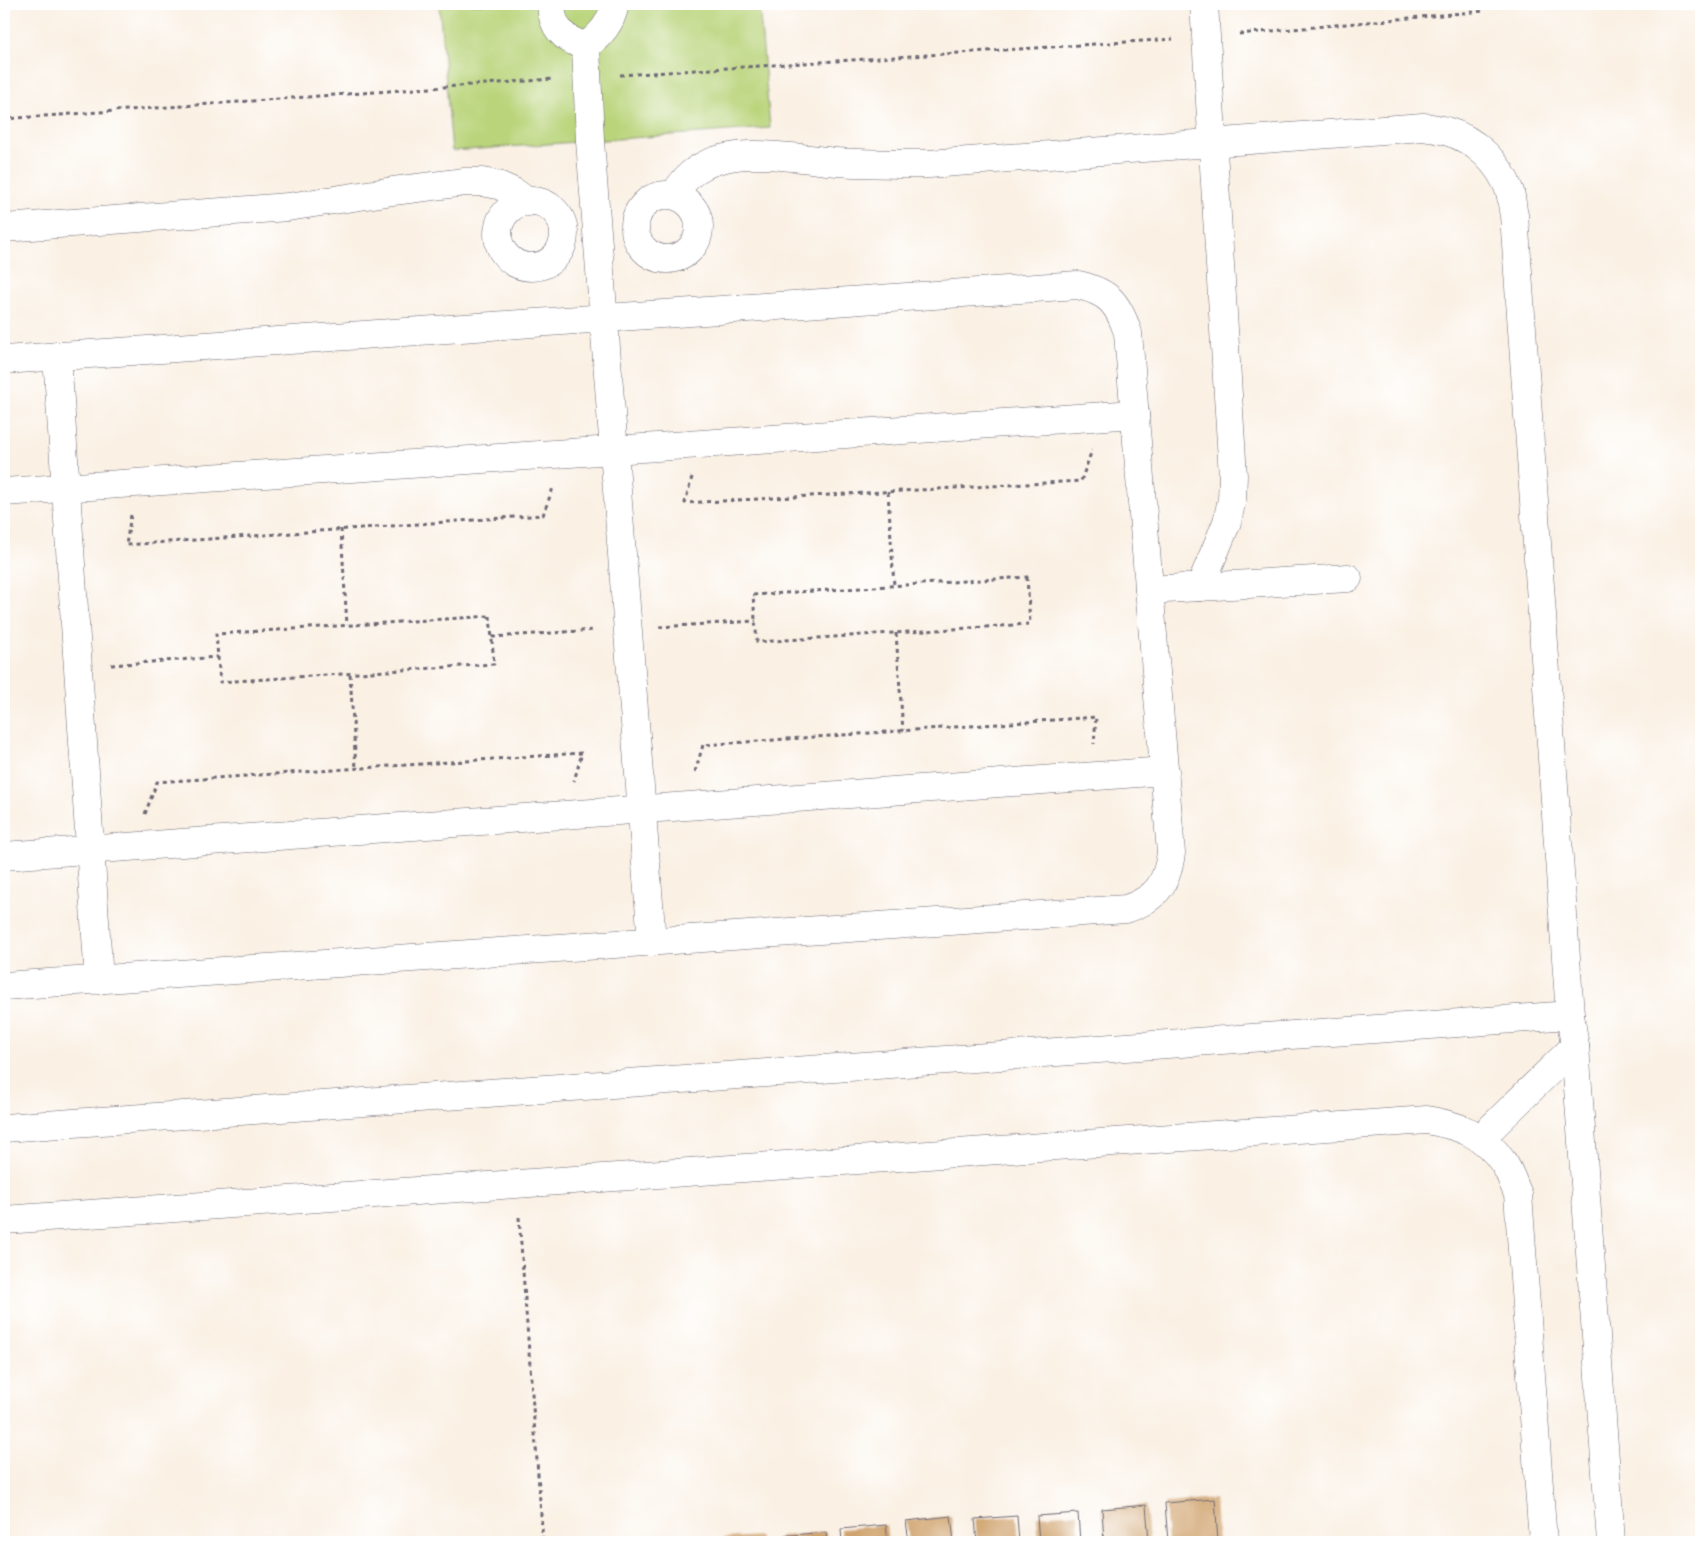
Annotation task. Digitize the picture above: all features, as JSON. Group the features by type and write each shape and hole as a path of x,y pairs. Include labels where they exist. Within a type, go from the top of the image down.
{"lane":[{"path":"551,4 551,13 555,26 574,43 586,46"},
{"path":"586,46 597,38 606,27 613,14 615,4"},
{"path":"1200,587 1227,522 1232,499 1233,476 1204,4"},
{"path":"586,46 590,141 652,942"},
{"path":"674,195 691,174 702,167 740,156 804,158 867,164 929,164 1423,127 1446,131 1467,140 1486,153 1500,171 1510,192 1514,225 1570,1015 1575,1046 1611,1542"},
{"path":"4,228 288,207 465,182 482,182 498,185 514,192 528,202"},
{"path":"661,195 674,195 686,200 694,209 700,221 700,234 694,246 685,255 674,260 661,259 649,254 640,245 635,231 635,220 640,208 649,200 661,195"},
{"path":"528,202 541,203 552,209 560,219 564,232 562,244 556,256 546,264 533,267 520,266 509,260 501,249 498,237 500,224 506,213 516,205 528,202"},
{"path":"564,232 635,231"},
{"path":"4,360 1078,285 1096,289 1111,300 1122,315 1128,333 1171,853 1169,869 1164,883 1154,895 1141,904 1126,909 4,986"},
{"path":"57,356 99,980"},
{"path":"4,492 1135,414"},
{"path":"1149,590 1348,578"},
{"path":"4,856 1164,771"},
{"path":"4,1128 1570,1015"},
{"path":"1481,1138 1575,1046"},
{"path":"4,1220 1427,1120 1455,1125 1481,1138 1504,1162 1518,1194 1543,1542"}],"path":[{"path":"4,119 587,77 1207,37 1484,11 1483,4"},
{"path":"700,444 685,503 1082,480 1103,416"},
{"path":"136,483 126,545 542,515 567,453"},
{"path":"888,492 894,586"},
{"path":"341,529 347,626"},
{"path":"1027,577 1030,624 757,642 754,595 894,586 1027,577"},
{"path":"490,616 494,664 220,682 218,657 216,634 490,616"},
{"path":"896,633 903,731"},
{"path":"78,668 218,657"},
{"path":"350,674 356,768"},
{"path":"684,806 704,745 1096,717 1092,777"},
{"path":"133,847 157,782 582,753 565,815"},
{"path":"517,1184 543,1542"}],"green space":[{"path":"439,4 759,4 770,128 452,151"}],"building":[{"path":"1215,1499 1218,1542 1168,1542 1165,1503"},
{"path":"1146,1505 1149,1542 1104,1542 1102,1509"},
{"path":"1078,1513 1080,1542 1039,1542 1037,1516"},
{"path":"951,1516 954,1542 909,1542 906,1521"},
{"path":"1017,1516 1019,1542 977,1542 975,1519"},
{"path":"886,1525 888,1542 842,1542 841,1529"},
{"path":"826,1532 827,1542 780,1542 780,1536"},
{"path":"760,1536 760,1542 723,1542 723,1538"}]}
